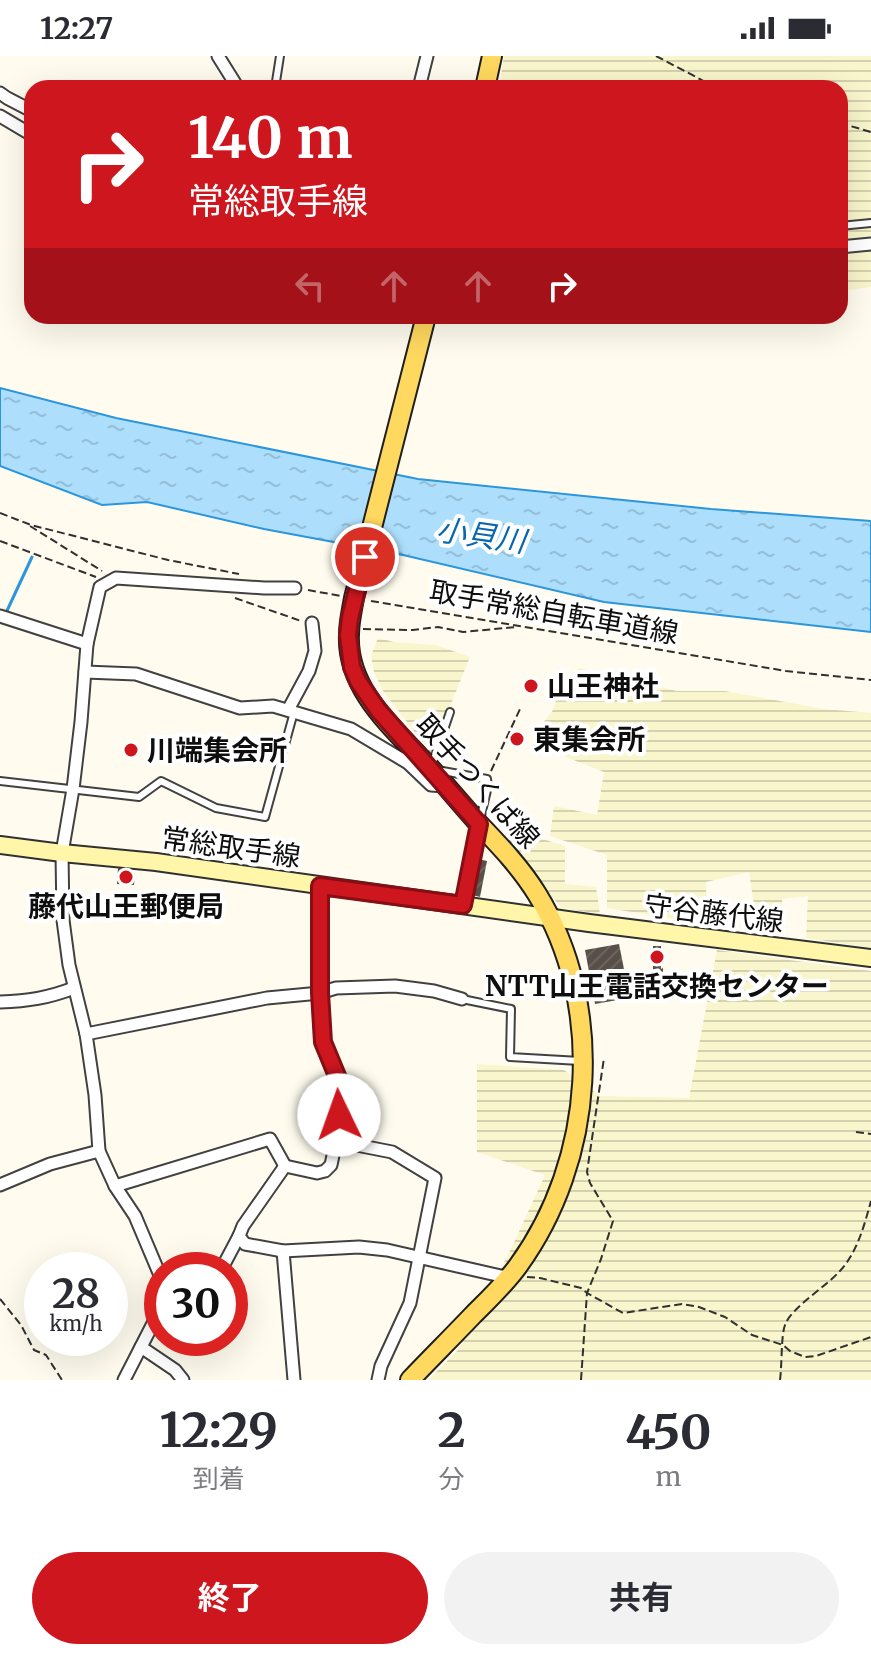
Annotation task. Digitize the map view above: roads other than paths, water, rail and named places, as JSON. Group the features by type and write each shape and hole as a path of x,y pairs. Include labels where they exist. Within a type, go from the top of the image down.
{"main road":[{"path":"487,80 492,56"},
{"name":"取手つくば線","path":"410,1380 510,1277 540,1231 559,1190 574,1143 584,1061 578,1000 550,917 525,876 507,854 378,710 352,667 348,635 356,592 424,324"},
{"name":"常総取手線","path":"0,845 156,862 550,917"},
{"name":"守谷藤代線","path":"550,917 871,958"}],"street":[{"path":"218,56 233,80"},
{"path":"421,80 427,56"},
{"path":"0,93 24,107"},
{"path":"0,116 24,130"},
{"path":"848,246 871,244"},
{"path":"150,1252 135,1216 115,1186 99,1151 86,1034 74,988 63,920 62,853 73,789 87,644 100,587 112,580 295,588"},
{"path":"0,616 87,644"},
{"path":"291,711 315,651 312,623"},
{"path":"85,672 136,674 240,708 273,706 351,729 408,763 431,785 446,786"},
{"path":"463,905 479,824"},
{"path":"115,1186 270,1139 285,1166 317,1173 331,1165 342,1088 323,1042 320,886"},
{"path":"86,1034 267,998 320,993 336,988 395,986 434,991 462,999"},
{"path":"0,1002 50,997 74,988"},
{"path":"336,1141 392,1152 435,1178 410,1303 381,1366 378,1380"},
{"path":"0,1185 50,1164 99,1151"},
{"path":"231,1252 243,1226 285,1166"},
{"path":"239,1236 245,1244 283,1251 359,1247 387,1250 510,1277"},
{"path":"283,1251 294,1380"},
{"path":"124,1380 144,1341"},
{"path":"141,1347 175,1370 183,1380"}],"lane":[{"path":"276,80 280,56"},
{"path":"848,225 871,223"},
{"path":"0,781 139,797 161,781 216,808 265,817 291,711"},
{"path":"450,712 431,769 487,779 479,824"},
{"path":"462,999 511,1009 510,1057 584,1061"}],"water":[{"name":"小貝川","path":"0,388 116,418 418,479 711,509 871,521 871,632 604,602 403,555 264,529 147,502 102,505 0,466"}],"waterway":[{"path":"5,615 32,557"}],"place":[{"name":"山王神社","path":"531,686"},
{"name":"東集会所","path":"517,739"},
{"name":"川端集会所","path":"131,750"},
{"name":"藤代山王郵便局","path":"126,877"},
{"name":"NTT山王電話交換センター","path":"657,957"}]}
